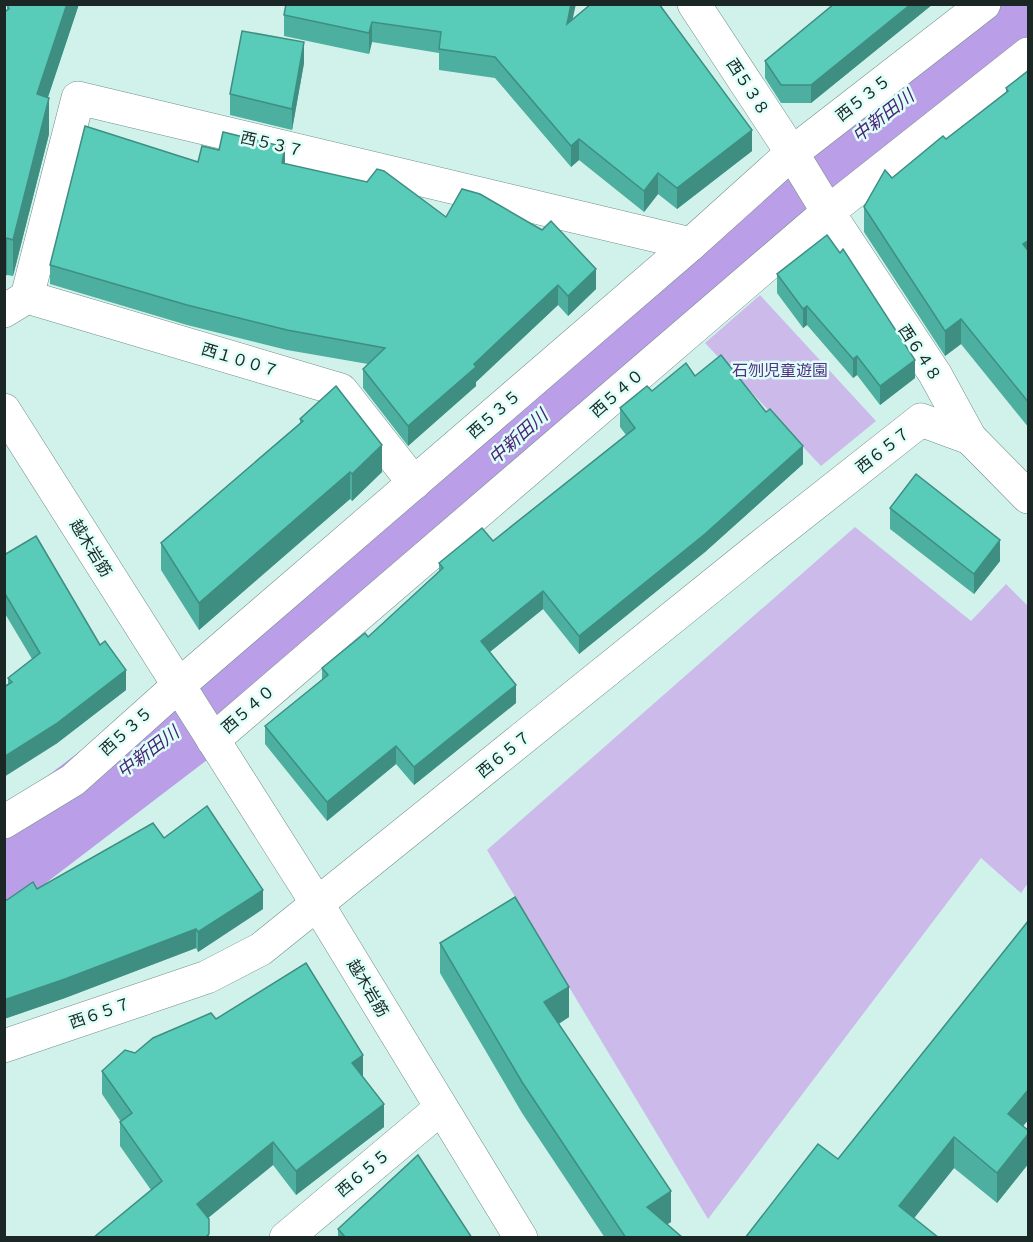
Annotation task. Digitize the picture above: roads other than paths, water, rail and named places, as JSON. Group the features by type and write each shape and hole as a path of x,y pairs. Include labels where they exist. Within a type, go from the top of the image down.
{"street":[{"name":"西５３８","path":"694,4 824,206"},
{"name":"西５３５","path":"4,822 73,780 178,686 692,244 797,161 984,4"},
{"name":"西５４０","path":"213,740 824,206 1029,54"},
{"name":"西５３７","path":"16,304 78,98 692,244"},
{"name":"西６４８","path":"824,206 935,374 970,438 1029,497"},
{"name":"西１００７","path":"16,304 341,390 414,483"},
{"name":"越木岩筋","path":"4,410 318,905 521,1238"},
{"name":"西６５７","path":"4,1046 207,977 261,949 921,420 970,438"},
{"name":"西６５５","path":"286,1238 441,1108"}],"waterway":[{"name":"中新田川","path":"4,862 261,666 828,159 1025,4"}],"park label":[{"name":"石刎児童遊園","path":"780,370"}]}
